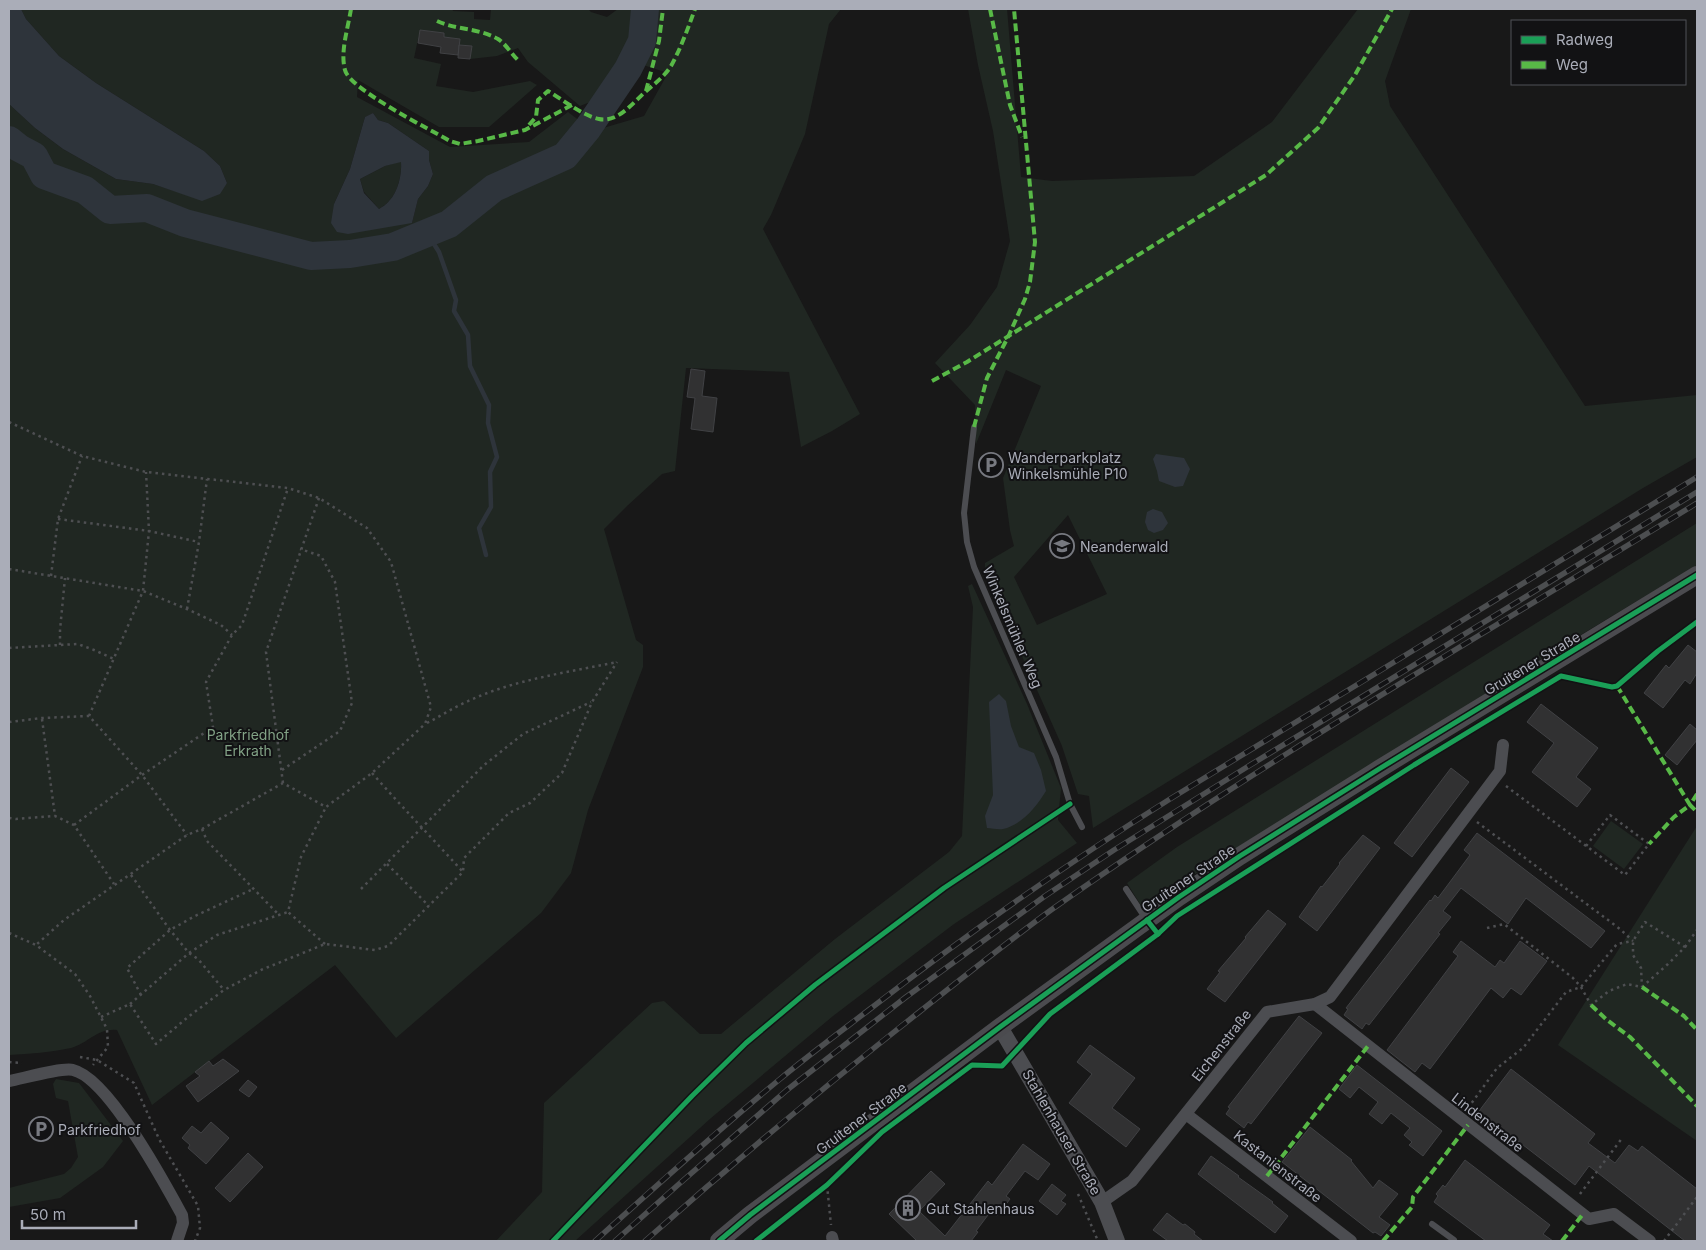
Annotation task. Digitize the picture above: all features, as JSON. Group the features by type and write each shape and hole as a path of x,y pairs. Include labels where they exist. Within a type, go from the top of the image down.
{"main road":[{"name":"Gruitener Straße","path":"720,1241 750,1215 1000,1027 1147,920 1240,856 1697,575"}],"street":[{"name":"Eichenstraße","path":"1102,1202 1132,1181 1267,1012 1315,1004 1330,997 1500,772 1503,745"},
{"name":"Lindenstraße","path":"1315,1004 1589,1219 1614,1214 1650,1241"},
{"name":"Stahlenhauser Straße","path":"1000,1027 1102,1202 1117,1241"},
{"path":"9,1081 67,1069 77,1071 86,1076 97,1086 125,1121 182,1215 183,1223 176,1241"},
{"name":"Kastanienstraße","path":"1186,1114 1351,1241"}],"lane":[{"name":"Winkelsmühler Weg","path":"974,427 964,513 967,542 974,566 1056,757 1070,804 1082,827"},
{"path":"1126,889 1147,920"},
{"path":"1432,1224 1455,1241"}],"path":[{"path":"9,422 82,456 146,472 288,488 319,498 367,528 391,562 431,708 425,724"},
{"path":"51,576 58,519 82,456"},
{"path":"89,716 143,591 149,531 146,472"},
{"path":"187,609 199,542 207,479"},
{"path":"74,825 142,775 213,727 206,682 232,635 242,625 288,488"},
{"path":"283,783 266,652 319,498"},
{"path":"58,519 149,531 199,542"},
{"path":"282,770 340,732 352,703 335,582 321,556 300,549"},
{"path":"9,569 143,591 221,625 232,635"},
{"path":"60,645 65,578"},
{"path":"9,648 78,644 114,659"},
{"path":"130,1004 156,1044 224,990 261,970 325,944 375,950 388,946 464,872 464,858 509,813 530,804 562,773 592,702 616,662 524,681 499,689 464,702 425,724 372,773 326,806 301,857 288,912"},
{"path":"361,889 483,766 523,734 592,702"},
{"path":"89,716 142,775 187,835"},
{"path":"9,722 42,718 89,716"},
{"path":"42,718 55,816"},
{"path":"372,773 409,816 464,872"},
{"path":"1495,777 1586,846 1625,875 1649,844 1610,816 1586,846"},
{"path":"283,783 326,806"},
{"path":"36,945 64,920 187,835 283,783"},
{"path":"1468,815 1620,928 1633,941"},
{"path":"9,818 55,816 74,825 114,885"},
{"path":"202,828 207,841 279,915"},
{"path":"387,864 429,906"},
{"path":"131,875 170,930 224,990"},
{"path":"141,995 127,968 170,930 253,889"},
{"path":"101,1017 130,1004 189,953 218,935 288,912"},
{"path":"288,912 325,944"},
{"path":"1642,987 1642,968 1633,954 1633,941 1645,922 1685,947"},
{"path":"1487,928 1504,924 1573,978 1581,987 1584,996 1591,1005 1609,991 1627,984 1642,987"},
{"path":"1642,987 1685,947 1697,930"},
{"path":"9,933 36,945 75,974 90,996 107,1029 108,1047 86,1076"},
{"path":"1464,1114 1496,1068 1523,1048 1566,992 1581,987 1617,944 1633,941"},
{"path":"1572,1206 1623,1137"},
{"path":"827,1185 832,1239"},
{"path":"1664,1241 1697,1197"}],"green space":[{"name":"Parkfriedhof Erkrath","path":"21,9 452,9 453,11 474,12 474,19 490,20 491,9 588,9 591,12 607,17 618,9 841,9 829,24 805,134 771,215 763,229 860,414 801,447 789,372 686,368 675,471 662,474 604,529 636,640 643,645 643,667 588,810 571,873 541,913 396,1038 335,965 152,1105 117,1030 98,1033 71,1048 9,1055 9,104 35,128 63,149 116,179 153,184 202,200 227,183 220,166 204,151 96,83 59,56 26,19","holes":["420,30 444,33 444,37 460,39 459,45 472,46 470,59 497,56 518,48 528,62 580,106 590,102 604,112 634,62 668,73 644,116 593,131 568,112 529,142 450,147 357,97 358,80 439,127 489,127 537,85 530,81 473,92 436,86 441,64 414,58","373,113 378,120 388,123 429,151 429,160 433,174 428,186 418,199 412,223 334,204 350,169 365,117"]},
{"path":"968,9 1007,9 1021,177 1052,181 1194,176 1272,122 1358,9 1411,9 1385,81 1390,106 1585,406 1697,395 1697,457 1643,488 1093,828 1089,796 1078,794 1062,746 985,573 985,563 1014,546 1003,478 1041,386 1006,370 976,444 975,405 935,363 970,325 997,287 1010,241 993,131","holes":["1068,515 1107,594 1037,625 1014,577"]},
{"path":"401,161 400,177 395,193 379,209 364,192 360,179 385,166"},
{"path":"1697,523 1697,565 1559,648 1142,907 1127,883 1177,847"},
{"path":"972,584 1027,704 1061,788 1058,820 1077,843 954,924 833,1016 711,1118 575,1241 496,1241 542,1192 544,1103 652,1003 664,1001 700,1034 721,1034 835,939 949,852 962,836 973,607 968,586"},
{"path":"1611,821 1643,844 1624,869 1593,846"},
{"path":"1697,826 1697,1141 1558,1045"},
{"path":"56,1079 79,1083 123,1141 103,1167 60,1198 9,1207 9,1188 64,1174 71,1168 78,1157 68,1101 56,1098 53,1084"}],"shaded area":[{"path":"9,9 21,9 26,19 59,56 96,83 204,151 220,166 227,183 220,194 202,201 153,184 116,179 63,149 35,128 9,104"},
{"path":"373,113 378,120 388,123 429,151 429,160 433,174 428,186 418,199 412,223 348,234 337,232 331,223 334,204 350,169 365,117","holes":["401,162 399,183 395,193 379,209 364,193 360,179 385,166"]},
{"path":"1156,454 1184,458 1190,469 1183,486 1175,487 1159,481 1153,459"},
{"path":"1153,509 1162,512 1168,523 1163,530 1154,533 1148,530 1145,522 1147,512"},
{"path":"999,694 1006,701 1011,726 1019,747 1034,753 1041,770 1046,791 1023,819 1003,829 987,828 985,816 993,795 989,702"}],"building":[{"path":"420,30 444,33 444,37 460,39 458,55 440,53 441,47 418,43"},
{"path":"459,45 472,46 470,59 458,58"},
{"path":"691,369 705,371 702,396 717,398 713,432 691,429 695,398 687,397"},
{"path":"1688,645 1697,652 1697,673 1690,684 1685,680 1663,708 1644,693 1666,665 1669,668"},
{"path":"1541,704 1598,748 1576,777 1591,789 1577,807 1532,772 1554,743 1527,722"},
{"path":"1690,724 1697,730 1697,740 1677,765 1665,755"},
{"path":"1451,768 1469,782 1412,857 1394,843"},
{"path":"1477,833 1605,931 1591,948 1526,898 1508,924 1461,888 1443,911 1451,917 1438,933 1440,934 1369,1025 1366,1023 1362,1029 1344,1015 1348,1009 1346,1008 1430,900 1435,895 1438,898 1470,855 1464,850"},
{"path":"1363,835 1380,848 1317,931 1299,917 1321,886"},
{"path":"1268,910 1286,924 1225,1002 1207,989 1220,972 1218,971"},
{"path":"1461,941 1495,967 1500,960 1504,963 1520,941 1547,961 1521,995 1511,988 1503,998 1491,988 1430,1069 1422,1063 1415,1072 1387,1050 1458,956 1453,952"},
{"path":"1299,1016 1322,1033 1251,1124 1248,1122 1244,1128 1226,1114 1230,1108 1228,1107"},
{"path":"1090,1045 1135,1078 1112,1108 1140,1129 1126,1147 1069,1103 1092,1074 1077,1062"},
{"path":"223,1059 239,1071 198,1102 186,1086 200,1076 195,1072 209,1061 213,1066"},
{"path":"1357,1065 1442,1131 1423,1156 1409,1145 1412,1142 1404,1135 1410,1128 1391,1113 1382,1124 1369,1114 1378,1102 1359,1087 1350,1098 1339,1089"},
{"path":"1511,1069 1595,1134 1588,1143 1615,1163 1629,1145 1638,1151 1642,1146 1697,1189 1697,1241 1685,1241 1589,1166 1575,1185 1479,1111"},
{"path":"248,1080 257,1087 249,1097 239,1090"},
{"path":"211,1122 229,1138 206,1164 188,1148 190,1145 182,1138 192,1126 201,1133"},
{"path":"1310,1127 1352,1160 1373,1188 1379,1180 1398,1194 1379,1217 1390,1225 1381,1236 1375,1232 1373,1233 1282,1162"},
{"path":"1023,1144 1050,1164 1038,1180 1025,1171 1006,1196 1010,1199 997,1216 991,1211 971,1241 917,1241 889,1214 931,1171 945,1184 919,1211 945,1236 988,1181 992,1185"},
{"path":"248,1153 263,1167 230,1202 215,1188"},
{"path":"1211,1156 1273,1202 1288,1216 1275,1233 1198,1174"},
{"path":"1465,1160 1550,1225 1543,1234 1553,1241 1486,1241 1434,1202 1438,1196 1436,1194 1443,1185 1445,1187"},
{"path":"1052,1184 1066,1195 1061,1201 1066,1204 1057,1215 1039,1201"},
{"path":"1167,1213 1183,1225 1185,1224 1203,1241 1168,1241 1153,1230"}],"waterway":[{"path":"9,140 34,156 44,175 85,190 110,210 147,208 185,223 311,256 350,254 393,247 449,224 494,188 565,156 588,128 628,69 642,41 645,9"},
{"path":"427,233 439,252 456,300 454,311 468,335 470,366 489,405 488,423 497,457 490,472 491,507 479,528 486,555"}],"railway":[{"path":"595,1241 791,1070 906,981 1017,900 1170,799 1697,477"},
{"path":"615,1241 787,1090 906,997 1045,896 1114,850 1247,767 1697,492"},
{"path":"645,1241 746,1153 849,1068 1051,910 1209,803 1371,701 1697,503"}],"marked path":[{"path":"351,9 343,56 345,70 350,78 360,88 375,98 450,141 460,144 525,130 572,105"},
{"path":"646,91 659,41 663,9"},
{"path":"529,125 536,117 538,100 548,91 580,111 599,119 612,118 624,112 662,77 671,66 695,9"},
{"path":"990,9 1010,105 1022,137"},
{"path":"974,427 987,378 1025,299 1030,282 1035,242 1014,9"},
{"path":"932,381 967,362 1266,175 1318,128 1355,75 1392,9"},
{"path":"437,21 491,35 504,44 520,62"},
{"path":"1617,686 1690,805 1674,817 1649,844"},
{"path":"1697,794 1690,805 1697,812"},
{"path":"1642,987 1684,1016 1697,1030"},
{"path":"1591,1005 1630,1037 1697,1106"},
{"path":"1267,1176 1368,1046"},
{"path":"1383,1241 1412,1207 1413,1197 1468,1125"},
{"path":"1562,1241 1583,1214"}],"cycle path":[{"path":"719,1241 750,1215 1000,1027 1179,897 1240,856 1379,769 1697,575"},
{"path":"1147,920 1158,934 1177,916 1414,765 1561,676 1612,687 1617,686 1658,651 1697,622"},
{"path":"553,1241 692,1096 746,1043 815,985 944,888 1070,804"},
{"path":"756,1241 827,1185 882,1132 972,1065 1002,1066 1050,1014 1158,934"}],"place":[{"name":"Wanderparkplatz Winkelsmühle P10","path":"991,465"},
{"name":"Neanderwald","path":"1062,546"},
{"name":"Parkfriedhof","path":"41,1129"},
{"name":"Gut Stahlenhaus","path":"908,1208"}]}
